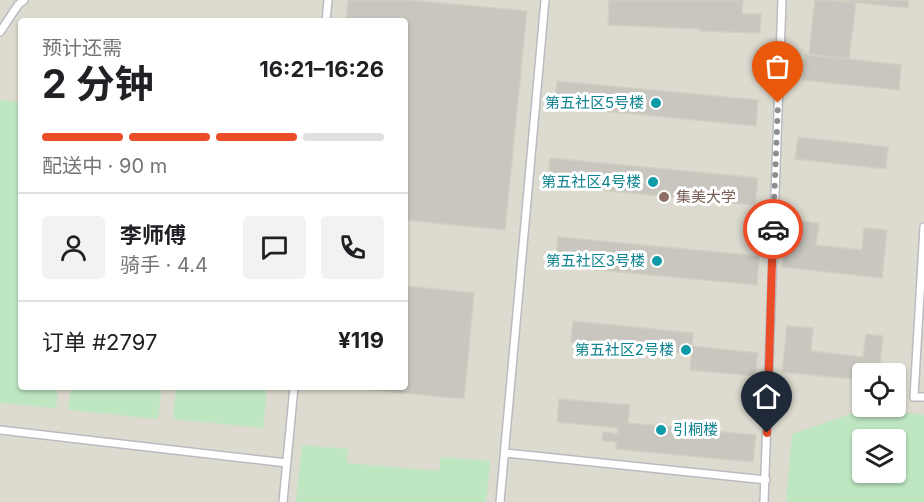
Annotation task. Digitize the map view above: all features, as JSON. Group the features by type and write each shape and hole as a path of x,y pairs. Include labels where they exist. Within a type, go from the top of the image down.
{"lane":[{"path":"0,32 24,0"},
{"path":"326,18 328,0"},
{"path":"500,502 545,0"},
{"path":"764,502 782,0"},
{"path":"924,228 914,397 924,397"},
{"path":"283,502 294,390"},
{"path":"0,430 287,463"},
{"path":"505,453 766,480"}],"shaded area":[{"name":"集美大学","path":"0,0 924,0 924,502 0,502"}],"green space":[{"path":"0,100 18,102 18,390 58,390 56,408 0,403"},
{"path":"71,390 162,390 158,419 68,410"},
{"path":"176,390 267,390 263,428 173,419"},
{"path":"906,412 924,415 924,502 786,502 792,434 852,413 852,417 906,417"},
{"path":"302,445 348,449 347,463 439,471 441,457 490,461 486,502 296,502"}],"building":[{"path":"348,0 409,0 527,11 505,230 408,220 408,18 346,18"},
{"path":"609,0 743,0 742,14 761,14 760,33 608,25"},
{"path":"815,0 856,3 849,59 809,55"},
{"path":"832,0 909,0 908,8"},
{"path":"805,54 901,65 899,90 802,80"},
{"name":"第五社区5号楼","path":"557,81 758,100 756,126 554,106"},
{"path":"798,137 888,147 886,169 795,159"},
{"name":"第五社区4号楼","path":"550,158 758,178 755,205 547,185"},
{"path":"787,220 819,223 816,245 862,250 864,228 887,230 882,278 782,267"},
{"name":"第五社区3号楼","path":"558,237 759,256 757,285 555,266"},
{"path":"408,286 474,293 464,399 372,390 408,390"},
{"name":"第五社区2号楼","path":"573,321 693,333 692,346 758,353 755,376 690,370 691,354 571,342"},
{"path":"787,326 813,328 811,351 863,357 866,334 883,336 880,363 852,363 852,379 782,372"},
{"name":"引桐楼","path":"559,399 630,405 628,423 756,435 753,462 616,449 616,442 602,441 603,432 617,434 618,428 557,422"}],"way so far":[{"path":"773,229 778,103"}],"place":[{"name":"第五社区5号楼","path":"656,103"},
{"name":"第五社区4号楼","path":"653,182"},
{"name":"集美大学","path":"664,197"},
{"name":"第五社区3号楼","path":"657,261"},
{"name":"第五社区2号楼","path":"686,350"},
{"name":"引桐楼","path":"661,430"}],"route":[{"path":"767,433 773,229"}]}
